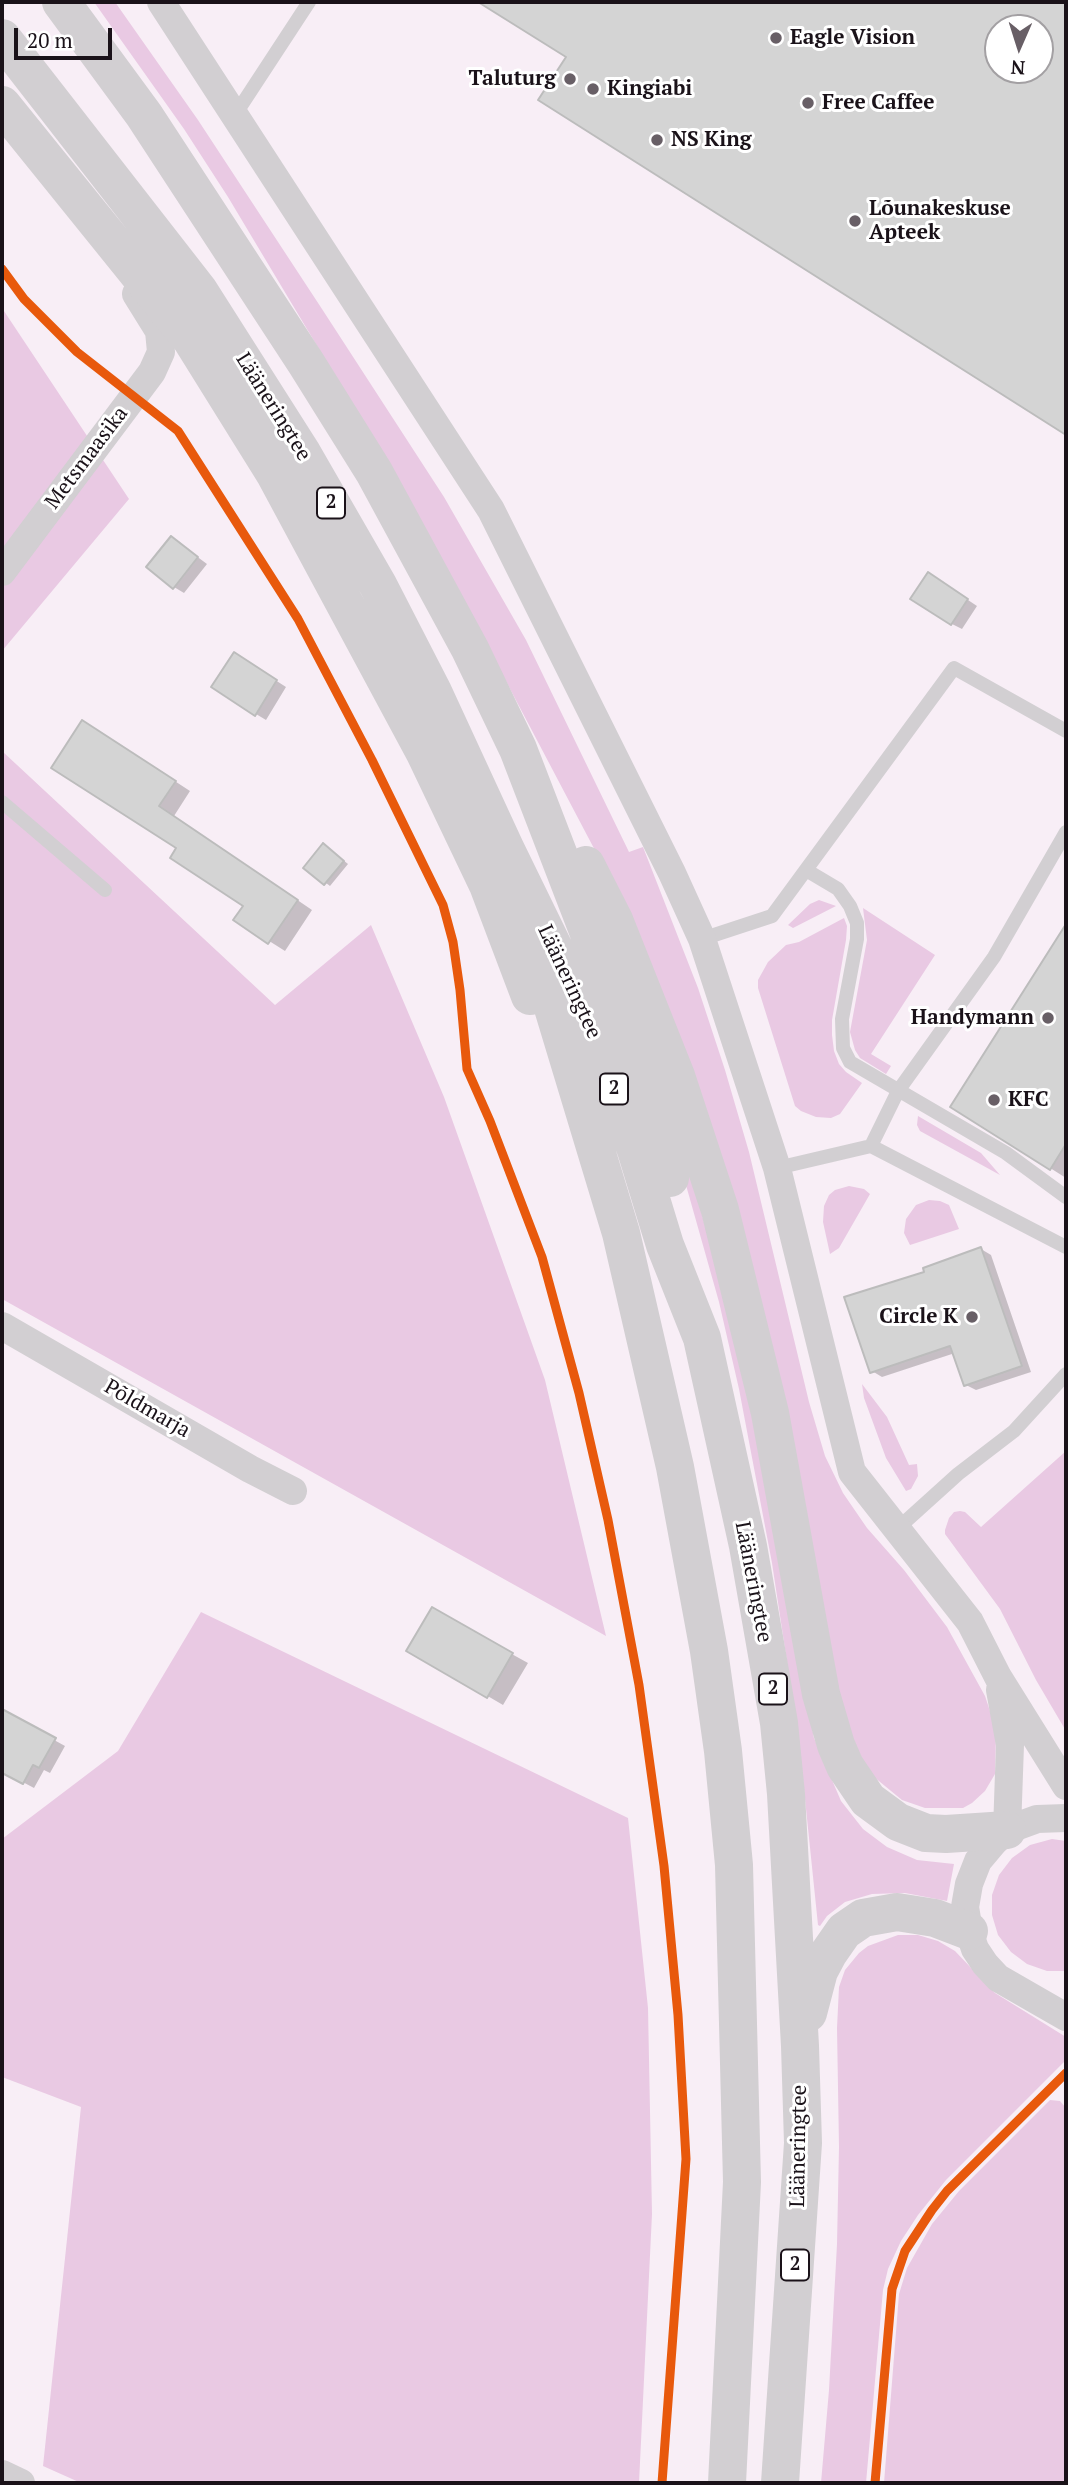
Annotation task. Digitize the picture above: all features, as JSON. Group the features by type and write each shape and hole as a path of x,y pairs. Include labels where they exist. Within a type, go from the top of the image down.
{"highway":[{"path":"61,2 144,115 306,363 374,472 470,649 518,750 588,931 650,1106 687,1241 702,1338"},
{"name":"Lääneringtee","path":"2,38 199,291 303,453 378,585 427,680 590,1022 636,1150 666,1245 702,1338 748,1546 779,1723 786,1794 803,2143 780,2483"},
{"path":"2,106 191,339 275,474 425,753 488,885 621,1233"},
{"path":"518,750 550,800 614,920 676,1076 699,1142 754,1340 782,1474 821,1694 840,1756 868,1800 883,1813 911,1828 946,1835 1007,1830"},
{"name":"Lääneringtee","path":"505,848 621,1233 675,1467 709,1651 723,1751 734,1865 742,2182 727,2483"},
{"path":"800,2046 819,1971 839,1937 849,1926 863,1918 897,1912 935,1918 969,1931"}],"street":[{"path":"161,2 491,510 672,873 702,939 777,1167 852,1472 970,1622 998,1676 1066,1786"},
{"name":"Metsmaasika","path":"2,572 152,372 161,352 159,331 147,309 118,271 74,197"},
{"name":"Põldmarja","path":"2,1326 293,1491"},
{"path":"998,1676 1010,1745 1007,1830"},
{"path":"1066,1818 1037,1819 1007,1830 978,1861 969,1884 965,1907 975,1949 985,1964 998,1978 1066,2017"},
{"path":"1031,1995 1066,1997"},
{"path":"2,2474 20,2483"}],"lane":[{"path":"235,115 309,2"},
{"path":"702,939 772,916 954,668 1066,732"},
{"path":"2,802 105,890"},
{"path":"871,1146 898,1091 993,957 1066,832"},
{"path":"806,870 838,889 850,906 857,923 857,939 842,1019 843,1048 850,1062 1006,1153 1066,1197"},
{"path":"777,1167 871,1146 1066,1247"},
{"path":"896,1530 958,1474 1014,1431 1066,1374"}],"shaded area":[{"path":"94,2 115,2 198,120 322,309 444,497 526,640 629,852 643,847 698,988 725,1070 749,1152 809,1402 825,1456 843,1493 867,1528 904,1570 947,1627 985,1696 992,1717 996,1737 995,1774 985,1791 963,1808 925,1808 902,1800 874,1777 856,1752 618,894 489,649 356,411 228,197 184,129"},
{"path":"2,308 129,499 2,651"},
{"path":"2,751 275,1005 371,925 444,1097 545,1380 606,1636 2,1299"},
{"path":"819,900 836,906 793,928 788,925 810,904"},
{"path":"863,908 935,955 871,1054 891,1066 886,1074 860,1058 850,1032 867,940"},
{"path":"844,918 847,926 846,940 832,1020 832,1035 839,1064 862,1083 840,1114 831,1118 816,1117 795,1106 758,988 758,980 768,962 786,945 799,942"},
{"path":"918,1116 981,1153 1000,1175 920,1131 917,1125"},
{"path":"679,1130 749,1388 814,1738 841,1801 863,1829 887,1847 917,1860 954,1864 947,1901 905,1893 872,1894 845,1902 818,1925 799,1741 772,1563 739,1389 719,1302 671,1132"},
{"path":"849,1186 864,1189 870,1194 839,1248 830,1254 823,1222 824,1206 829,1195 835,1190"},
{"path":"929,1200 949,1205 959,1229 910,1245 904,1233 906,1219 916,1205"},
{"path":"862,1384 887,1417 909,1465 917,1464 918,1476 911,1489 906,1491 886,1458 864,1398"},
{"path":"1066,1451 1066,1731 1036,1680 1000,1609 945,1534 945,1530 949,1518 954,1512 960,1511 965,1512 981,1527"},
{"path":"201,1612 628,1818 648,2008 652,2214 639,2483 81,2483 43,2466 81,2107 2,2077 2,1839 118,1751"},
{"path":"1052,1839 1066,1841 1066,1971 1047,1971 1027,1964 1011,1952 998,1935 992,1915 992,1895 999,1875 1012,1858 1030,1845"},
{"path":"898,1935 918,1935 938,1941 955,1951 995,1993 1066,2037 1066,2060 946,2180 901,2241 888,2269 883,2290 866,2483 821,2483 837,2244 839,1987 845,1970 859,1953 868,1946"},
{"path":"1050,2100 1060,2101 1066,2108 1066,2483 884,2483 899,2294 907,2268 932,2224 959,2191"}],"building":[{"path":"478,2 1066,2 1066,435 538,100 566,57"},
{"path":"171,536 198,557 173,589 146,567"},
{"path":"928,572 968,599 951,625 910,599"},
{"path":"234,652 277,680 255,716 211,687"},
{"path":"82,720 176,781 159,806 298,900 268,944 233,920 243,906 170,858 176,848 51,768"},
{"path":"323,843 344,861 324,885 303,868"},
{"path":"1066,924 1066,1144 1050,1170 950,1107"},
{"path":"981,1247 1022,1366 964,1386 950,1346 870,1373 844,1297 924,1272 923,1268"},
{"path":"432,1607 513,1653 487,1698 406,1651"},
{"path":"2,1709 56,1738 39,1768 33,1765 23,1784 2,1773"}],"cycle path":[{"path":"2,269 24,299 77,352 178,431 298,619 372,760 443,905 453,942 467,1069 542,1257 579,1393 608,1520 639,1685 664,1866 678,2015 686,2159 662,2483"},
{"path":"875,2483 892,2289 905,2251 947,2191 1066,2073"}],"place":[{"name":"Eagle Vision","path":"776,38"},
{"name":"Taluturg","path":"570,79"},
{"name":"Kingiabi","path":"593,89"},
{"name":"Free Caffee","path":"808,103"},
{"name":"NS King","path":"657,140"},
{"name":"Lõunakeskuse Apteek","path":"855,221"},
{"name":"Handymann","path":"1048,1018"},
{"name":"KFC","path":"994,1100"},
{"name":"Circle K","path":"972,1317"}]}
